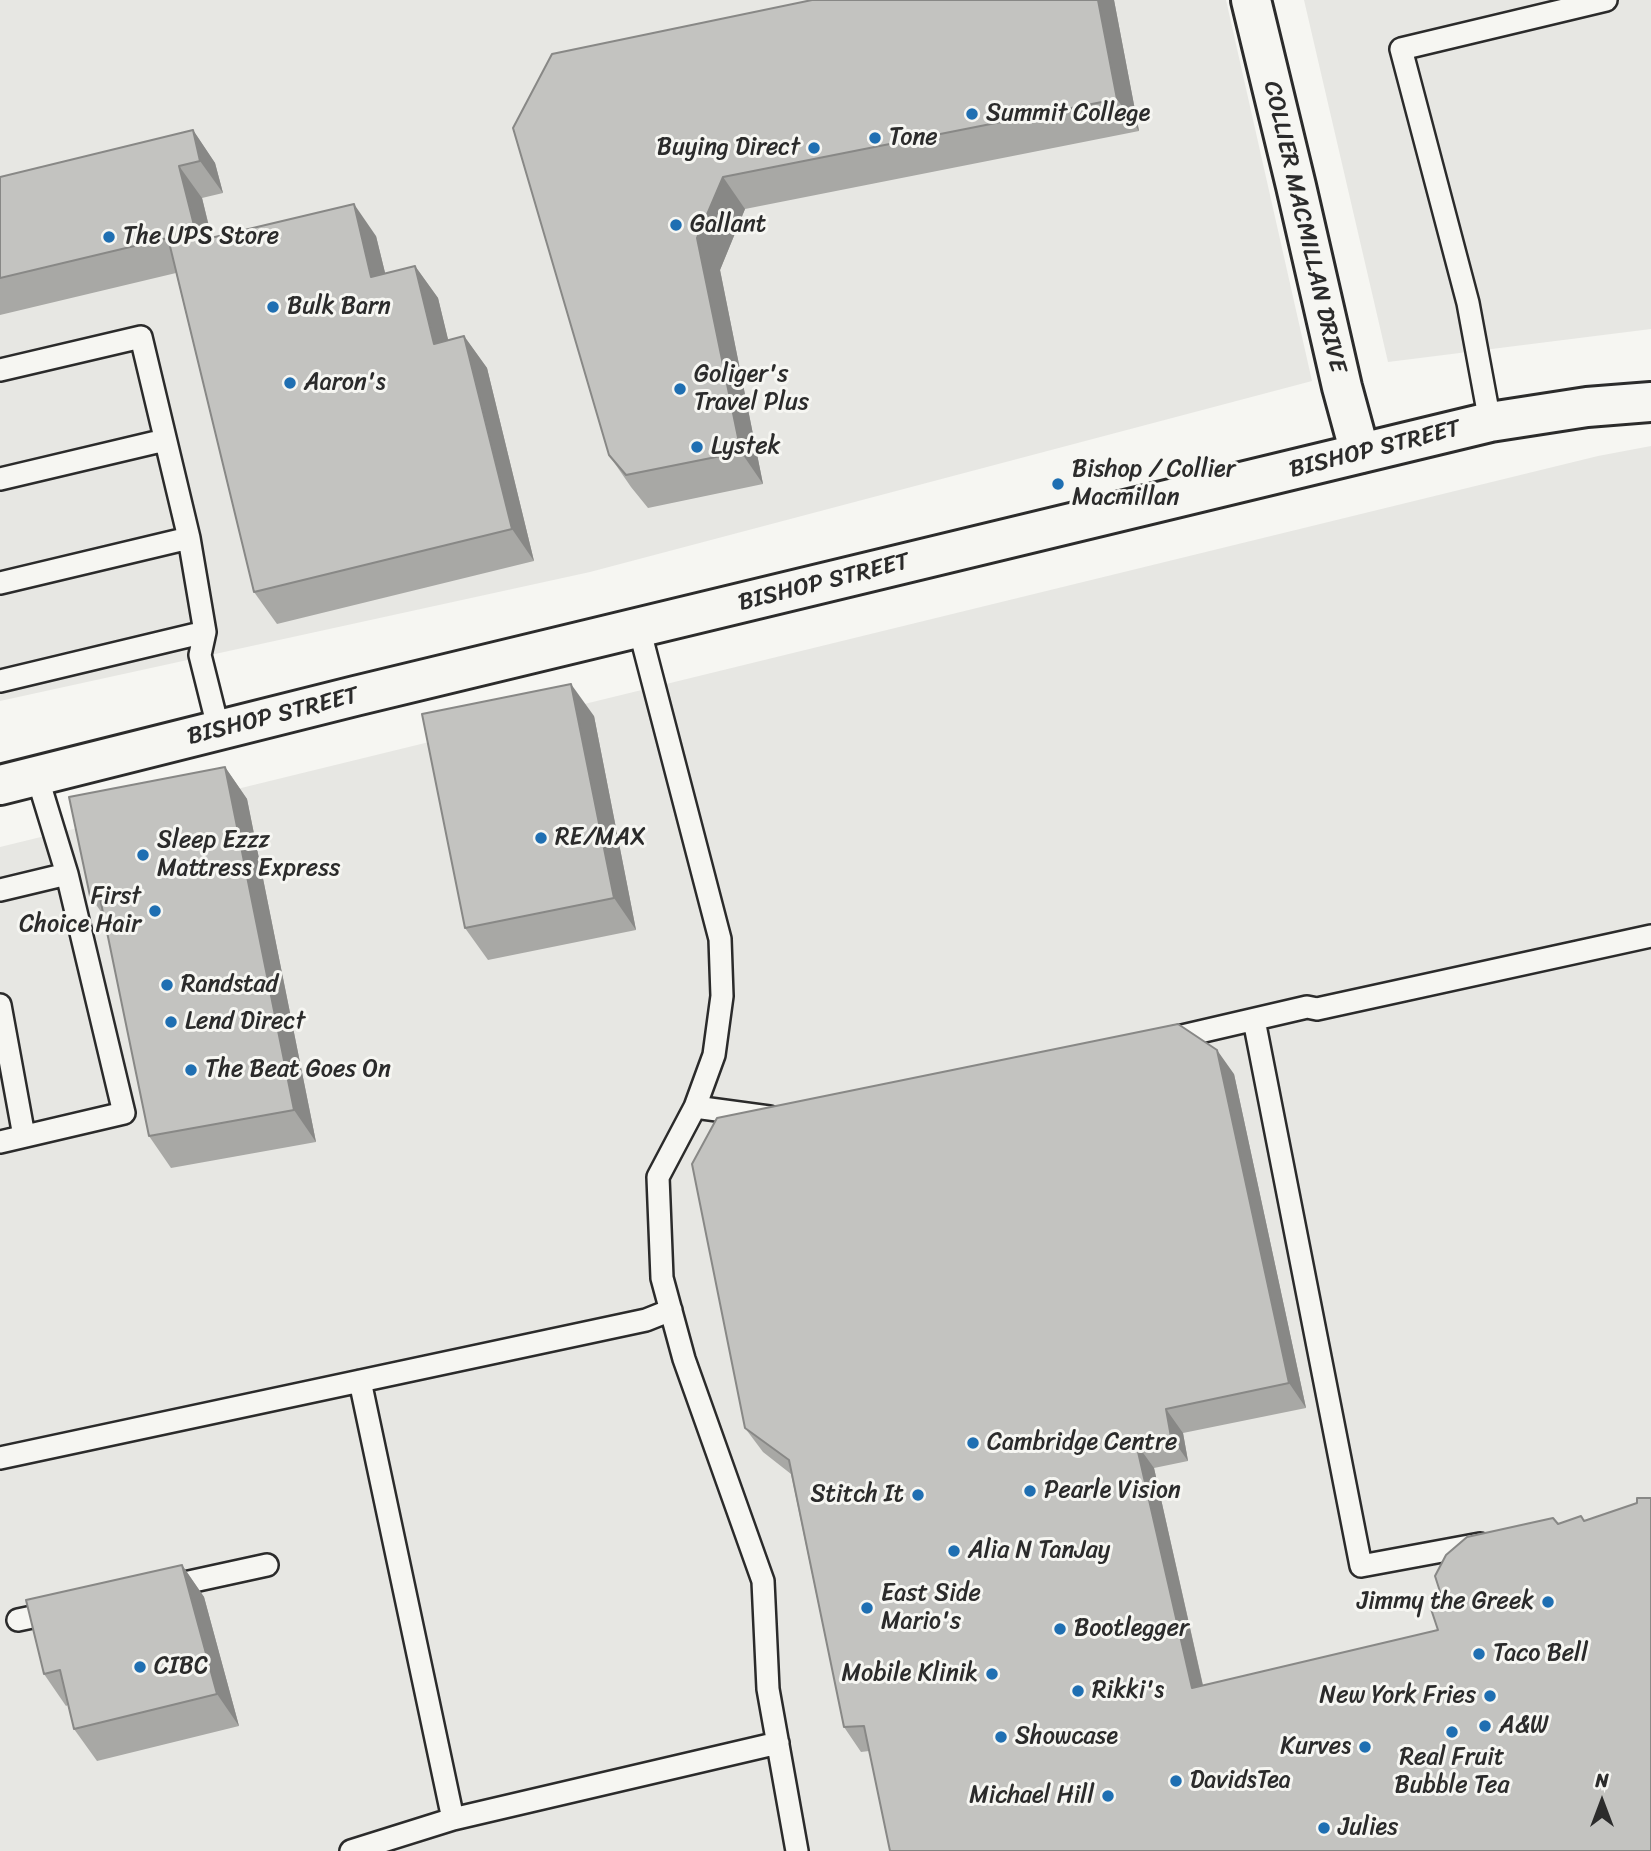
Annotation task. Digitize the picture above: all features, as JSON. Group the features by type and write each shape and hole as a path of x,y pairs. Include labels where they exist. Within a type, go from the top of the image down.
{"main road":[{"name":"COLLIER MACMILLAN DRIVE","path":"1251,0 1360,453"},
{"name":"BISHOP STREET","path":"0,785 1490,422 1587,407 1651,402"}],"lane":[{"path":"1490,422 1468,303 1401,49 1606,0"},
{"path":"0,370 141,337 189,538 205,632 200,654 219,730"},
{"path":"0,479 165,439"},
{"path":"0,583 189,538"},
{"path":"639,628 720,939 722,996 714,1055 695,1107 658,1177 663,1278 684,1359 764,1581 768,1689 797,1851"},
{"path":"0,681 205,632"},
{"path":"0,1142 124,1113 67,874 37,776"},
{"path":"0,890 67,874"},
{"path":"1147,1043 1651,936"},
{"path":"0,1005 24,1136"},
{"path":"1254,1020 1361,1566 1500,1541"},
{"path":"695,1107 768,1117 793,1112"},
{"path":"0,1458 646,1320 671,1310"},
{"path":"360,1381 453,1819"},
{"path":"149,1591 267,1565"},
{"path":"18,1620 70,1609"},
{"path":"351,1851 453,1819 778,1743"}],"shaded area":[{"path":"0,0 1226,0 1312,381 590,572 0,701"},
{"path":"1304,0 1651,0 1651,329 1388,362"},
{"path":"1651,446 1651,1851 0,1851 0,847 1598,456"}],"building":[{"path":"812,0 1098,0 1117,99 723,177 697,238 741,452 626,475 609,455 513,128 552,54"},
{"path":"193,130 200,161 179,166 198,241 354,204 371,277 415,266 434,344 464,336 512,529 254,592 168,238 0,278 0,177"},
{"name":"RE/MAX","path":"571,684 614,898 465,928 422,714"},
{"path":"225,767 294,1110 149,1136 100,898 90,896 69,797"},
{"name":"Cambridge Centre","path":"1178,1024 1217,1050 1289,1383 1166,1409 1171,1437 1136,1443 1192,1688 1438,1630 1430,1606 1444,1604 1435,1576 1446,1555 1467,1537 1553,1518 1558,1524 1581,1516 1584,1521 1637,1503 1637,1498 1651,1498 1651,1851 890,1851 864,1726 844,1727 789,1460 745,1428 692,1164 717,1118"},
{"name":"CIBC","path":"182,1565 217,1694 74,1729 60,1670 44,1674 26,1600"}],"place":[{"name":"Summit College","path":"972,114"},
{"name":"Tone","path":"875,138"},
{"name":"Buying Direct","path":"814,148"},
{"name":"Gallant","path":"676,225"},
{"name":"The UPS Store","path":"109,237"},
{"name":"Bulk Barn","path":"273,307"},
{"name":"Aaron's","path":"290,383"},
{"name":"Goliger's Travel Plus","path":"680,389"},
{"name":"Lystek","path":"697,447"},
{"name":"Bishop / Collier Macmillan","path":"1058,484"},
{"name":"RE/MAX","path":"541,838"},
{"name":"Sleep Ezzz Mattress Express","path":"143,855"},
{"name":"First Choice Hair","path":"155,911"},
{"name":"Randstad","path":"167,985"},
{"name":"Lend Direct","path":"171,1022"},
{"name":"The Beat Goes On","path":"191,1070"},
{"name":"Cambridge Centre","path":"973,1443"},
{"name":"Pearle Vision","path":"1030,1491"},
{"name":"Stitch It","path":"918,1495"},
{"name":"Alia N TanJay","path":"954,1551"},
{"name":"Jimmy the Greek","path":"1548,1602"},
{"name":"East Side Mario's","path":"867,1608"},
{"name":"Bootlegger","path":"1060,1629"},
{"name":"Taco Bell","path":"1479,1654"},
{"name":"CIBC","path":"140,1667"},
{"name":"Mobile Klinik","path":"992,1674"},
{"name":"Rikki's","path":"1078,1691"},
{"name":"New York Fries","path":"1490,1696"},
{"name":"A&W","path":"1485,1726"},
{"name":"Real Fruit Bubble Tea","path":"1452,1732"},
{"name":"Showcase","path":"1001,1737"},
{"name":"Kurves","path":"1365,1747"},
{"name":"DavidsTea","path":"1176,1781"},
{"name":"Michael Hill","path":"1108,1796"},
{"name":"Julies","path":"1324,1828"}]}
